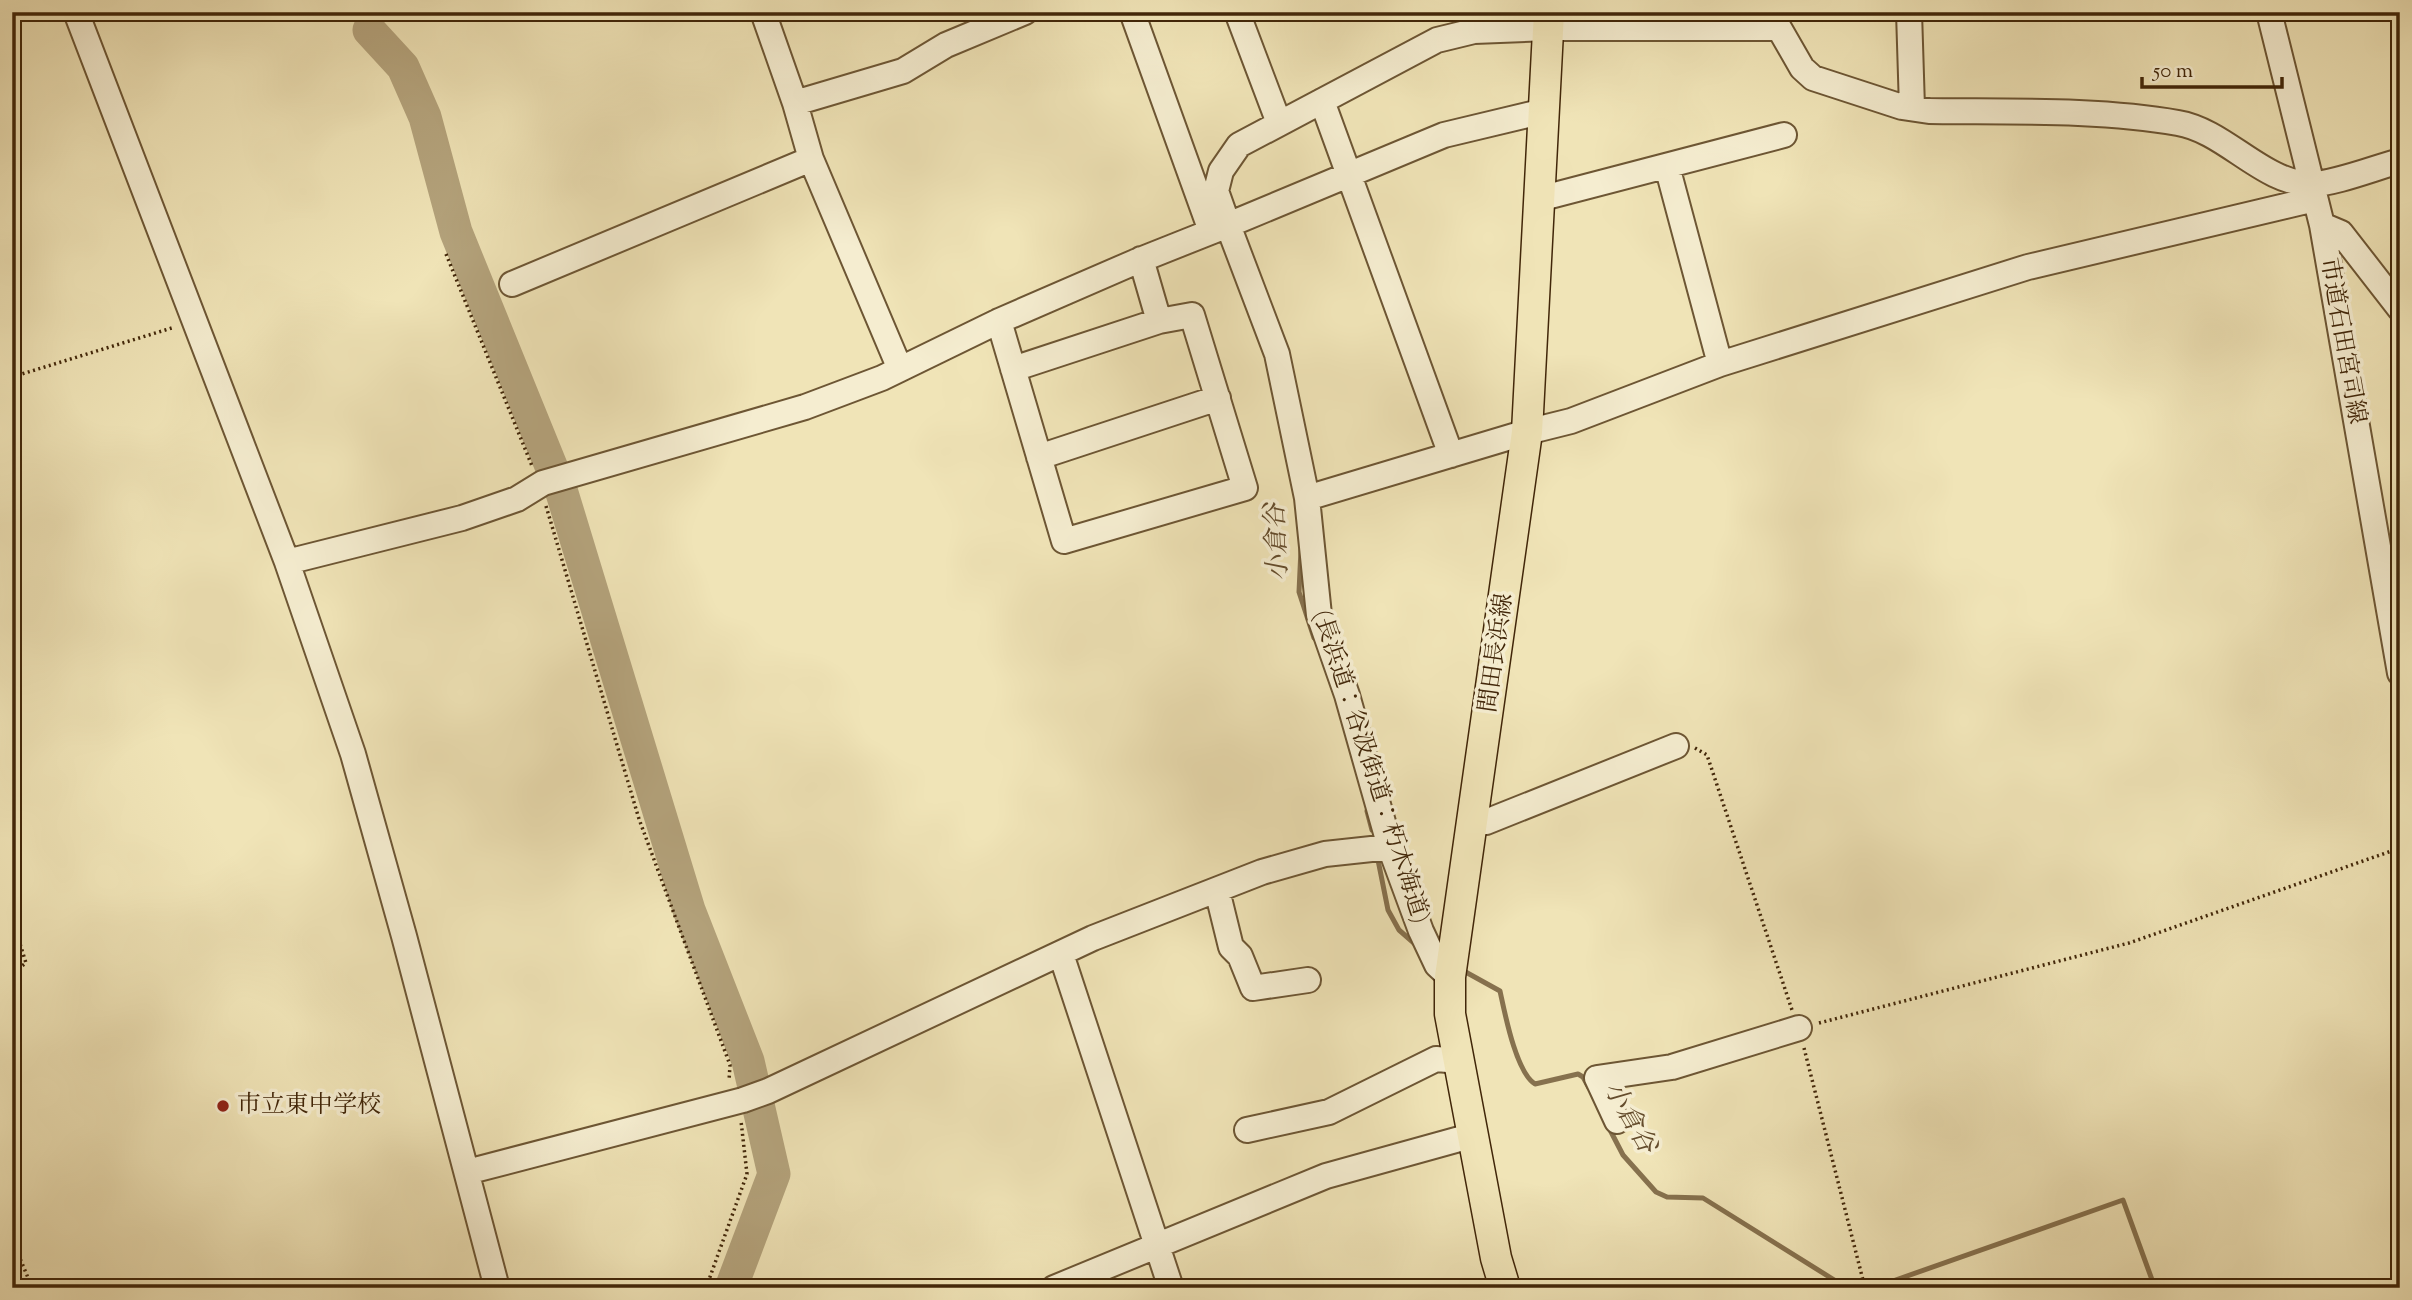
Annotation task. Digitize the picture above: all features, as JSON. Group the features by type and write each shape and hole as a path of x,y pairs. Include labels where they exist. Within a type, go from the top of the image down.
{"main road":[{"name":"間田長浜線","path":"1505,1288 1496,1258 1450,1014 1450,977 1527,432 1548,20"}],"street":[{"path":"76,12 287,562 353,754 497,1288"},
{"path":"763,12 795,103 811,159 900,369"},
{"path":"795,103 903,71 946,45 1025,12"},
{"path":"1132,12 1220,228"},
{"path":"1237,12 1279,124"},
{"path":"1909,12 1912,108"},
{"name":"市道石田宮司線","path":"2269,12 2322,225 2400,673"},
{"path":"1220,228 1216,191 1221,171 1239,145 1437,40 1474,30 1548,20 1779,28 1802,68 1813,78 1929,111 2115,116 2180,123 2206,131 2264,168 2314,191"},
{"path":"1322,100 1451,455"},
{"path":"287,562 462,518 517,499 541,484 570,474 805,407 900,369 999,321 1141,259 1444,135 1544,111"},
{"path":"1539,198 1784,135"},
{"path":"512,284 811,159"},
{"path":"1307,498 1572,421 1720,364 2028,267 2314,191 2400,161"},
{"path":"1667,166 1720,364"},
{"path":"2322,225 2341,233 2400,309"},
{"name":"(長浜道：谷汲街道：朽木海道)","path":"1220,228 1277,354 1307,498 1319,615 1346,695 1390,846 1437,965 1450,977"},
{"path":"1141,259 1159,321"},
{"path":"999,321 1013,369 1064,541 1245,488 1192,314 1159,321 1013,369"},
{"path":"1039,457 1218,398"},
{"path":"1472,822 1486,822 1676,746"},
{"path":"467,1172 737,1102 768,1091 1093,938 1262,872 1325,854 1390,846"},
{"path":"1217,890 1231,947 1240,956 1253,988 1308,980"},
{"path":"1060,954 1171,1288"},
{"path":"1618,1121 1597,1078 1672,1067 1799,1028"},
{"path":"1247,1130 1329,1112 1436,1059 1460,1061"},
{"path":"1055,1288 1326,1176 1474,1135"}],"path":[{"path":"446,254 541,484 639,819 730,1065 747,1174 706,1288"},
{"path":"12,377 194,321"},
{"path":"1676,746 1694,747 1707,755 1799,1028 1865,1287"},
{"path":"1799,1028 2129,943 2400,848"},
{"path":"12,918 26,963 12,973"},
{"path":"12,1239 30,1288"}],"waterway":[{"path":"369,30 403,67 425,117 456,232 562,493 689,910 748,1061 774,1174 731,1288"},
{"name":"小倉谷","path":"1301,549 1299,592 1314,638"},
{"name":"小倉谷","path":"1367,811 1372,830"},
{"name":"小倉谷","path":"1378,860 1388,910 1399,930 1415,944"},
{"name":"小倉谷","path":"1462,970 1500,991 1517,1055 1528,1078 1535,1084 1578,1074 1589,1088"},
{"name":"小倉谷","path":"1609,1128 1623,1155 1656,1192 1667,1197 1703,1198 1847,1288"},
{"name":"小倉谷","path":"1873,1288 2123,1200 2155,1288"}],"place":[{"name":"市立東中学校","path":"223,1106"}]}
